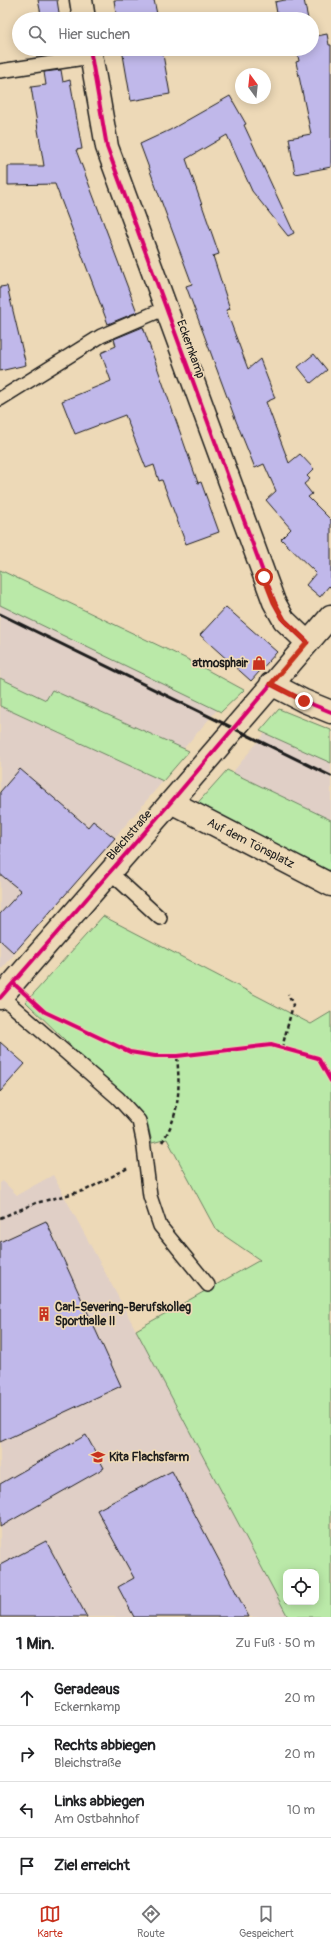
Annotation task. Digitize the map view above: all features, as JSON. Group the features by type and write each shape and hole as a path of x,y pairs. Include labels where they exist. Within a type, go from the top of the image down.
{"street":[{"path":"81,0 83,12"},
{"name":"Eckernkamp","path":"91,56 107,147 274,602 284,620 307,642"},
{"name":"Bleichstraße","path":"1,997 331,616"},
{"path":"271,684 304,701 331,712"},
{"name":"Auf dem Tönsplatz","path":"171,802 331,885"}],"lane":[{"path":"0,72 76,56"},
{"path":"0,399 101,336 166,308"},
{"path":"110,872 160,918"},
{"path":"1,997 118,1098 140,1121 150,1196 160,1226 208,1285"}],"path":[{"path":"282,1048 293,1005 288,994"},
{"path":"0,1218 36,1203 86,1190 145,1160 163,1141 175,1115 180,1087 177,1056"}],"shaded area":[{"path":"0,570 187,659 244,690 221,712 217,710 184,748 189,751 0,971"},
{"path":"279,709 331,730 331,874 227,770 232,773 265,733 260,731"},
{"path":"53,1175 288,1617 0,1617 0,1183 3,1181 17,1195"}],"green space":[{"path":"0,570 187,659 244,690 221,712 0,605"},
{"path":"0,678 46,700 52,690 189,751 163,781 0,706"},
{"path":"279,709 331,730 331,763 260,731"},
{"path":"227,770 331,820 331,874 194,807"},
{"path":"103,916 311,1024 331,1012 331,1617 288,1617 136,1330 260,1260 216,1230 167,1139 152,1143 148,1125 142,1115 26,1002"}],"building":[{"path":"38,0 57,0 59,12 41,12"},
{"path":"114,0 154,0 157,12 116,12"},
{"path":"285,0 304,0 307,12 277,12 275,2"},
{"path":"327,34 329,45 331,45 331,167 295,174 289,138 311,134 296,62 299,61 298,56 319,56 319,36"},
{"path":"123,56 163,56 170,94 131,101"},
{"path":"61,70 63,82 70,80 82,149 76,150 137,312 108,324 55,184 8,185 8,166 44,166 31,87 46,85 44,72"},
{"path":"230,96 246,124 244,125 294,233 288,236 252,191 227,135 186,159 219,254 213,256 230,309 226,310 248,369 260,359 275,398 266,402 289,463 300,454 314,469 307,476 310,479 304,484 312,494 308,497 331,520 331,588 329,586 320,597 306,585 316,573 281,539 291,529 266,500 276,491 264,464 255,468 236,421 186,286 192,284 140,144 170,130"},
{"path":"7,286 26,365 0,371 0,287"},
{"path":"143,327 198,483 201,482 219,532 186,544 162,480 159,481 154,465 146,468 125,415 75,434 62,401 111,381 101,353 116,346 114,339"},
{"path":"314,354 327,370 311,383 298,367"},
{"path":"226,607 277,652 251,681 200,635"},
{"path":"20,769 88,827 93,821 115,838 14,953 0,940 0,914 21,891 0,874 0,792"},
{"path":"0,1042 25,1064 0,1092"},
{"name":"Carl-Severing-Berufskolleg Sporthalle II","path":"46,1221 121,1386 0,1442 0,1242"},
{"path":"86,1435 104,1468 0,1527 0,1484"},
{"path":"172,1471 249,1617 134,1617 118,1587 134,1578 97,1510"},
{"path":"46,1541 87,1617 0,1617 0,1565"}],"railway":[{"path":"0,614 331,776"}],"cycle path":[{"path":"91,56 107,147 274,602 284,620 307,642"},
{"path":"0,998 171,802 271,684 304,701 331,712"},
{"path":"13,983 45,1012 130,1052 155,1056 177,1056 271,1045 318,1058 331,1081"}],"place":[{"name":"atmosphair","path":"259,663"},
{"name":"Carl-Severing-Berufskolleg Sporthalle II","path":"44,1314"},
{"name":"Kita Flachsfarm","path":"98,1457"}],"route":[{"path":"264,577 274,602 284,620 307,642 271,684 304,701"}]}
